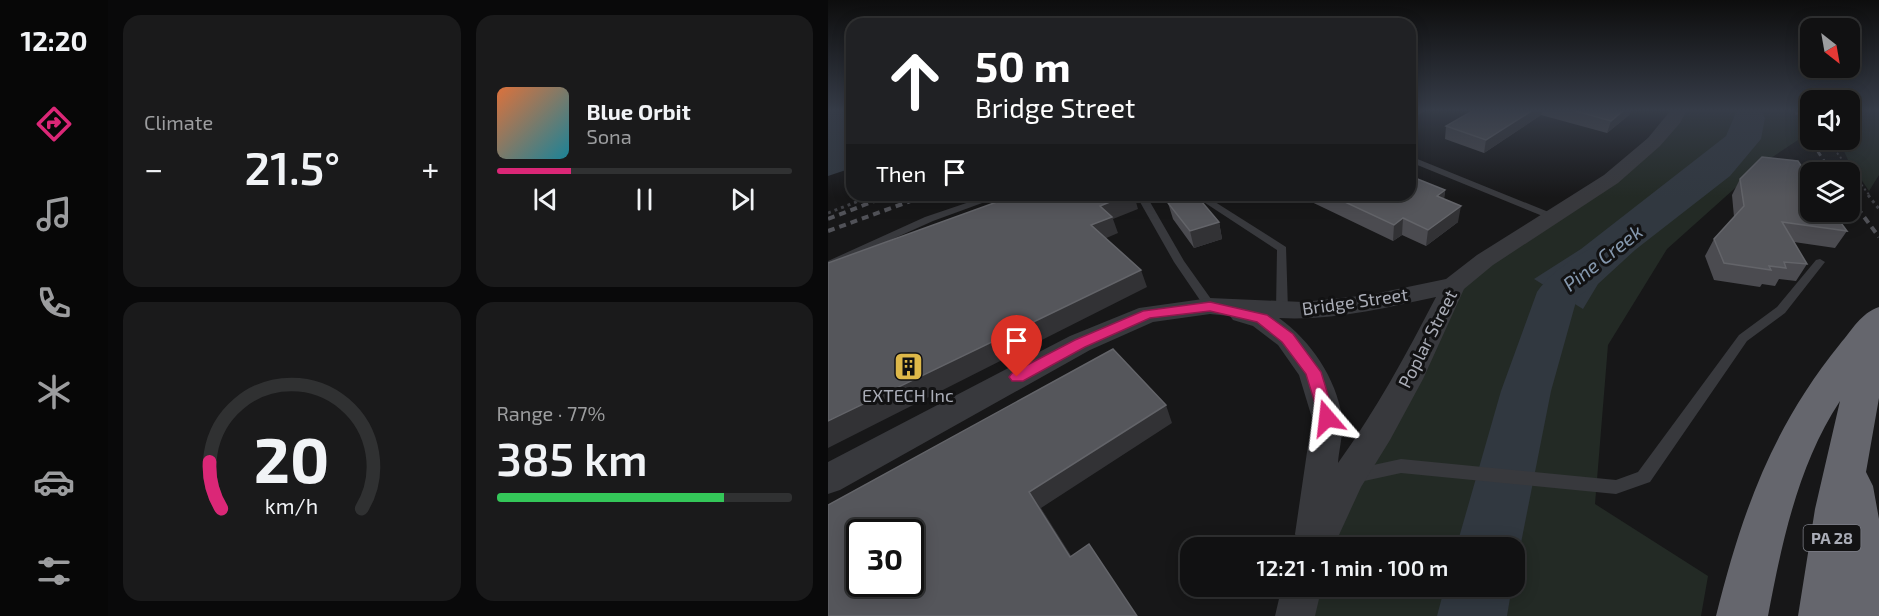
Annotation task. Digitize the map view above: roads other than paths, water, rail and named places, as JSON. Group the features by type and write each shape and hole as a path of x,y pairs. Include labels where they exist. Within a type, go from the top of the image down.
{"highway":[{"name":"PA 28","path":"1824,616 1830,551 1861,390 1879,321"},
{"path":"1742,616 1766,520 1801,433 1827,388 1879,321"},
{"path":"1848,460 1870,616"}],"street":[{"name":"Poplar Street","path":"1318,537 1348,477 1379,431 1408,379 1455,285 1485,260 1611,179 1657,139"},
{"name":"Bridge Street","path":"828,479 1080,343 1148,314 1210,306 1303,311 1369,303 1455,285"},
{"path":"1210,306 1262,319 1288,338 1313,372 1327,418 1314,537"},
{"path":"1295,616 1299,597"}],"lane":[{"path":"1416,161 1553,217"},
{"path":"828,266 929,219 982,201"},
{"path":"1145,201 1179,262 1210,306"},
{"path":"1207,201 1282,249 1282,310"},
{"path":"1348,477 1401,466 1616,486 1644,477 1743,338 1781,310 1820,262"}],"water":[{"path":"828,139 846,139 846,170 828,176"},
{"path":"1722,139 1761,139 1730,176 1635,250 1598,284 1583,309 1534,279 1581,249"}],"waterway":[{"name":"Pine Creek","path":"1491,537 1526,391 1558,292 1605,255"},
{"name":"Pine Creek","path":"1472,616 1476,597"}],"railway":[{"path":"1810,139 1825,162"},
{"path":"828,219 874,201"},
{"path":"828,231 910,201"},
{"path":"1860,211 1879,237"}],"place":[{"name":"EXTECH Inc","path":"908,367"}]}
